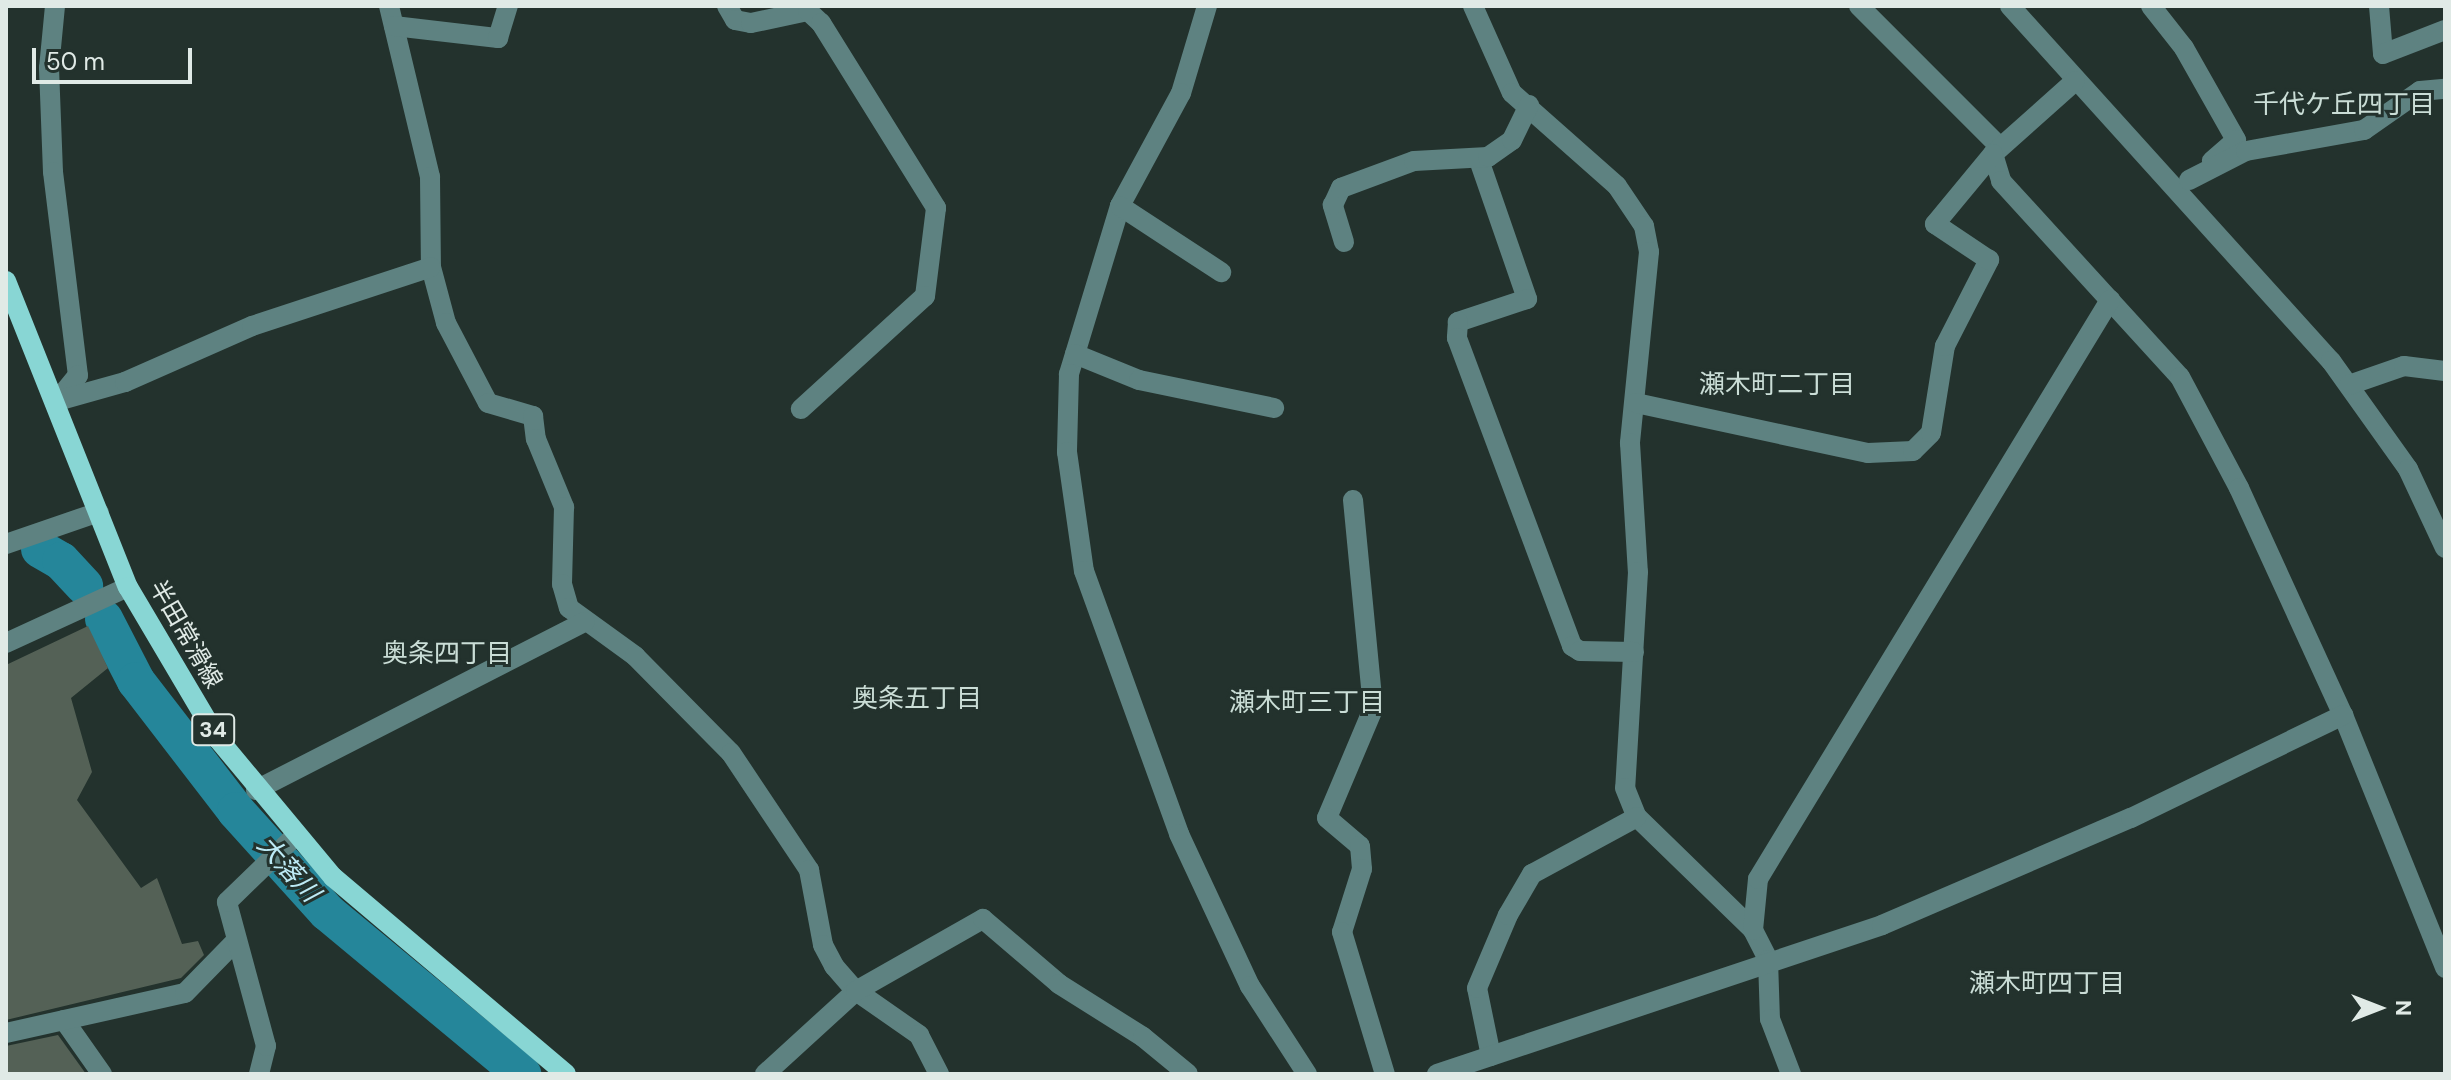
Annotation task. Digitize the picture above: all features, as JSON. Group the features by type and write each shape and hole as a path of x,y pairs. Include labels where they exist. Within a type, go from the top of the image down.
{"main road":[{"name":"半田常滑線","path":"6,281 57,401 128,587 172,667 256,790 287,843 566,1074"}],"street":[{"path":"55,6 49,68 53,172 78,375 57,401"},
{"path":"508,6 498,38 392,16 430,177 431,267 446,323 488,403 533,416 536,439 564,507 562,584 569,608 584,622 635,656 748,775 809,870 823,945 856,991 919,1035 939,1074"},
{"path":"727,6 735,20 751,23 808,11 821,23 936,208 925,296 801,409"},
{"path":"1207,6 1181,93 1120,206 1069,374 1067,452 1084,571 1179,834 1250,986 1307,1074"},
{"path":"1473,6 1499,73 1512,93 1617,186 1644,226 1649,252 1630,443 1638,572 1625,788 1637,817 1753,930 1768,960 1770,1019 1791,1074"},
{"path":"1859,6 1996,150 2001,181 2180,377 2239,488 2343,715 2445,968"},
{"path":"2010,6 2075,81 2183,185 2349,385 2408,469 2445,548"},
{"path":"2151,6 2184,48 2236,140 2183,185"},
{"path":"2379,6 2383,54 2445,30"},
{"path":"1636,403 1868,453 1913,451 1931,433 1945,346 1989,260 1935,224 1996,150 2075,81"},
{"path":"2183,185 2246,151 2364,130 2420,91 2445,89"},
{"path":"1344,242 1333,205 1341,188 1414,161 1479,160 1512,140 1529,105"},
{"path":"1479,160 1527,299 1458,322 1457,338 1572,646 1580,651 1634,652"},
{"path":"1120,206 1221,272"},
{"path":"57,401 125,382 252,326 431,267"},
{"path":"1753,930 1758,879 2110,300"},
{"path":"1075,354 1139,380 1274,408"},
{"path":"2349,385 2404,366 2445,371"},
{"path":"1353,500 1373,709 1327,818 1360,846 1362,869 1342,932 1385,1074"},
{"path":"10,536 67,527 99,512"},
{"path":"6,643 128,587"},
{"path":"256,790 584,622"},
{"path":"1437,1074 1911,913 2144,812 2343,715"},
{"path":"1491,1056 1477,988 1532,874 1637,817"},
{"path":"259,1074 266,1046 227,902 258,867 287,843"},
{"path":"765,1074 856,991 983,919 1047,975 1143,1037 1188,1074"},
{"path":"6,1033 185,993 236,941"},
{"path":"64,1020 102,1074"}],"building":[{"path":"88,626 108,668 71,698 92,772 77,800 141,888 157,878 182,944 198,941 204,955 181,978 6,1020 6,665"},
{"path":"58,1035 86,1074 6,1074 6,1046"}],"waterway":[{"name":"大落川","path":"40,549 61,561 84,586"},
{"name":"大落川","path":"104,619 136,681 236,811 327,912 522,1074"}],"district":[{"name":"千代ケ丘四丁目","path":"2344,105"},
{"name":"瀬木町二丁目","path":"1777,385"},
{"name":"奥条四丁目","path":"447,654"},
{"name":"奥条五丁目","path":"917,699"},
{"name":"瀬木町三丁目","path":"1307,703"},
{"name":"瀬木町四丁目","path":"2047,984"}]}
